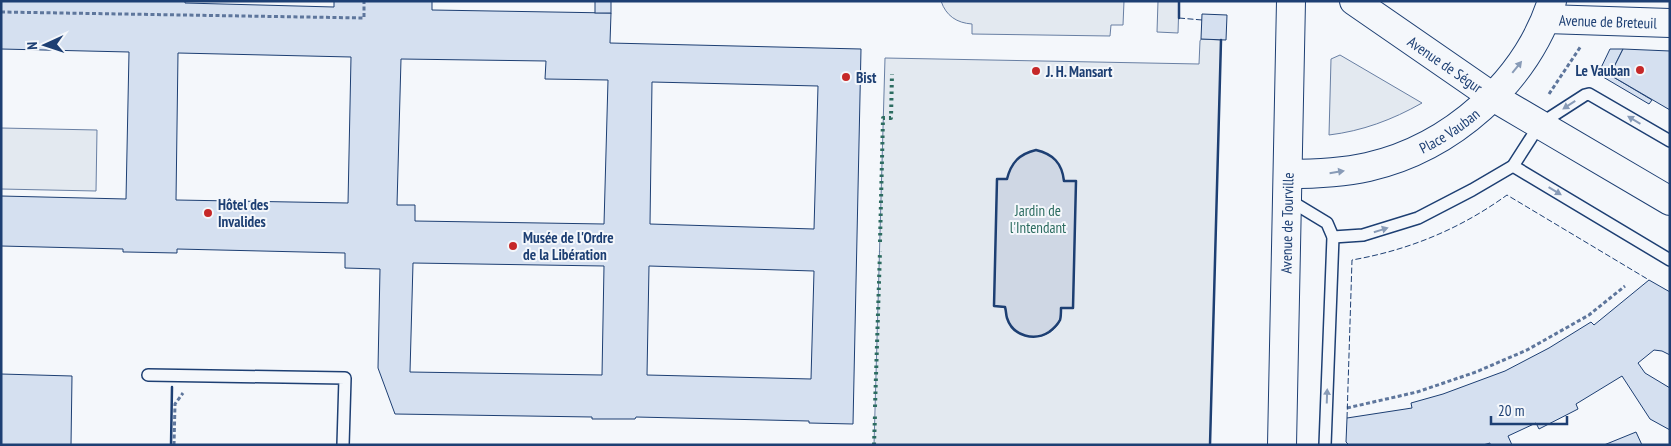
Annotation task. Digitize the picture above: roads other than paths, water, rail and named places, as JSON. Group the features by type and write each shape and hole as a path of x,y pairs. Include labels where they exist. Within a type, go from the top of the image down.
{"street":[{"name":"Avenue de Tourville","path":"1282,445 1291,1"},
{"name":"Avenue de Ségur","path":"1354,1 1493,97 1670,201"},
{"name":"Place Vauban","path":"1288,187 1330,174 1368,167 1402,156 1460,126 1493,97 1524,59 1549,10"},
{"name":"Avenue de Breteuil","path":"1549,10 1670,23"}],"lane":[{"path":"1333,237 1364,235 1418,218 1472,190 1513,166 1540,124 1585,95 1589,94 1670,142"},
{"path":"1513,166 1670,260"},
{"path":"1288,187 1327,223 1333,237 1325,445"},
{"path":"148,375 345,378 343,445"}],"place":[{"name":"Le Vauban","path":"1640,70"},
{"name":"J. H. Mansart","path":"1036,71"},
{"name":"Bist","path":"846,77"},
{"name":"Hôtel des Invalides","path":"208,213"},
{"name":"Musée de l'Ordre de la Libération","path":"513,246"}],"park label":[{"name":"Jardin de l'Intendant","path":"1038,218"}]}
